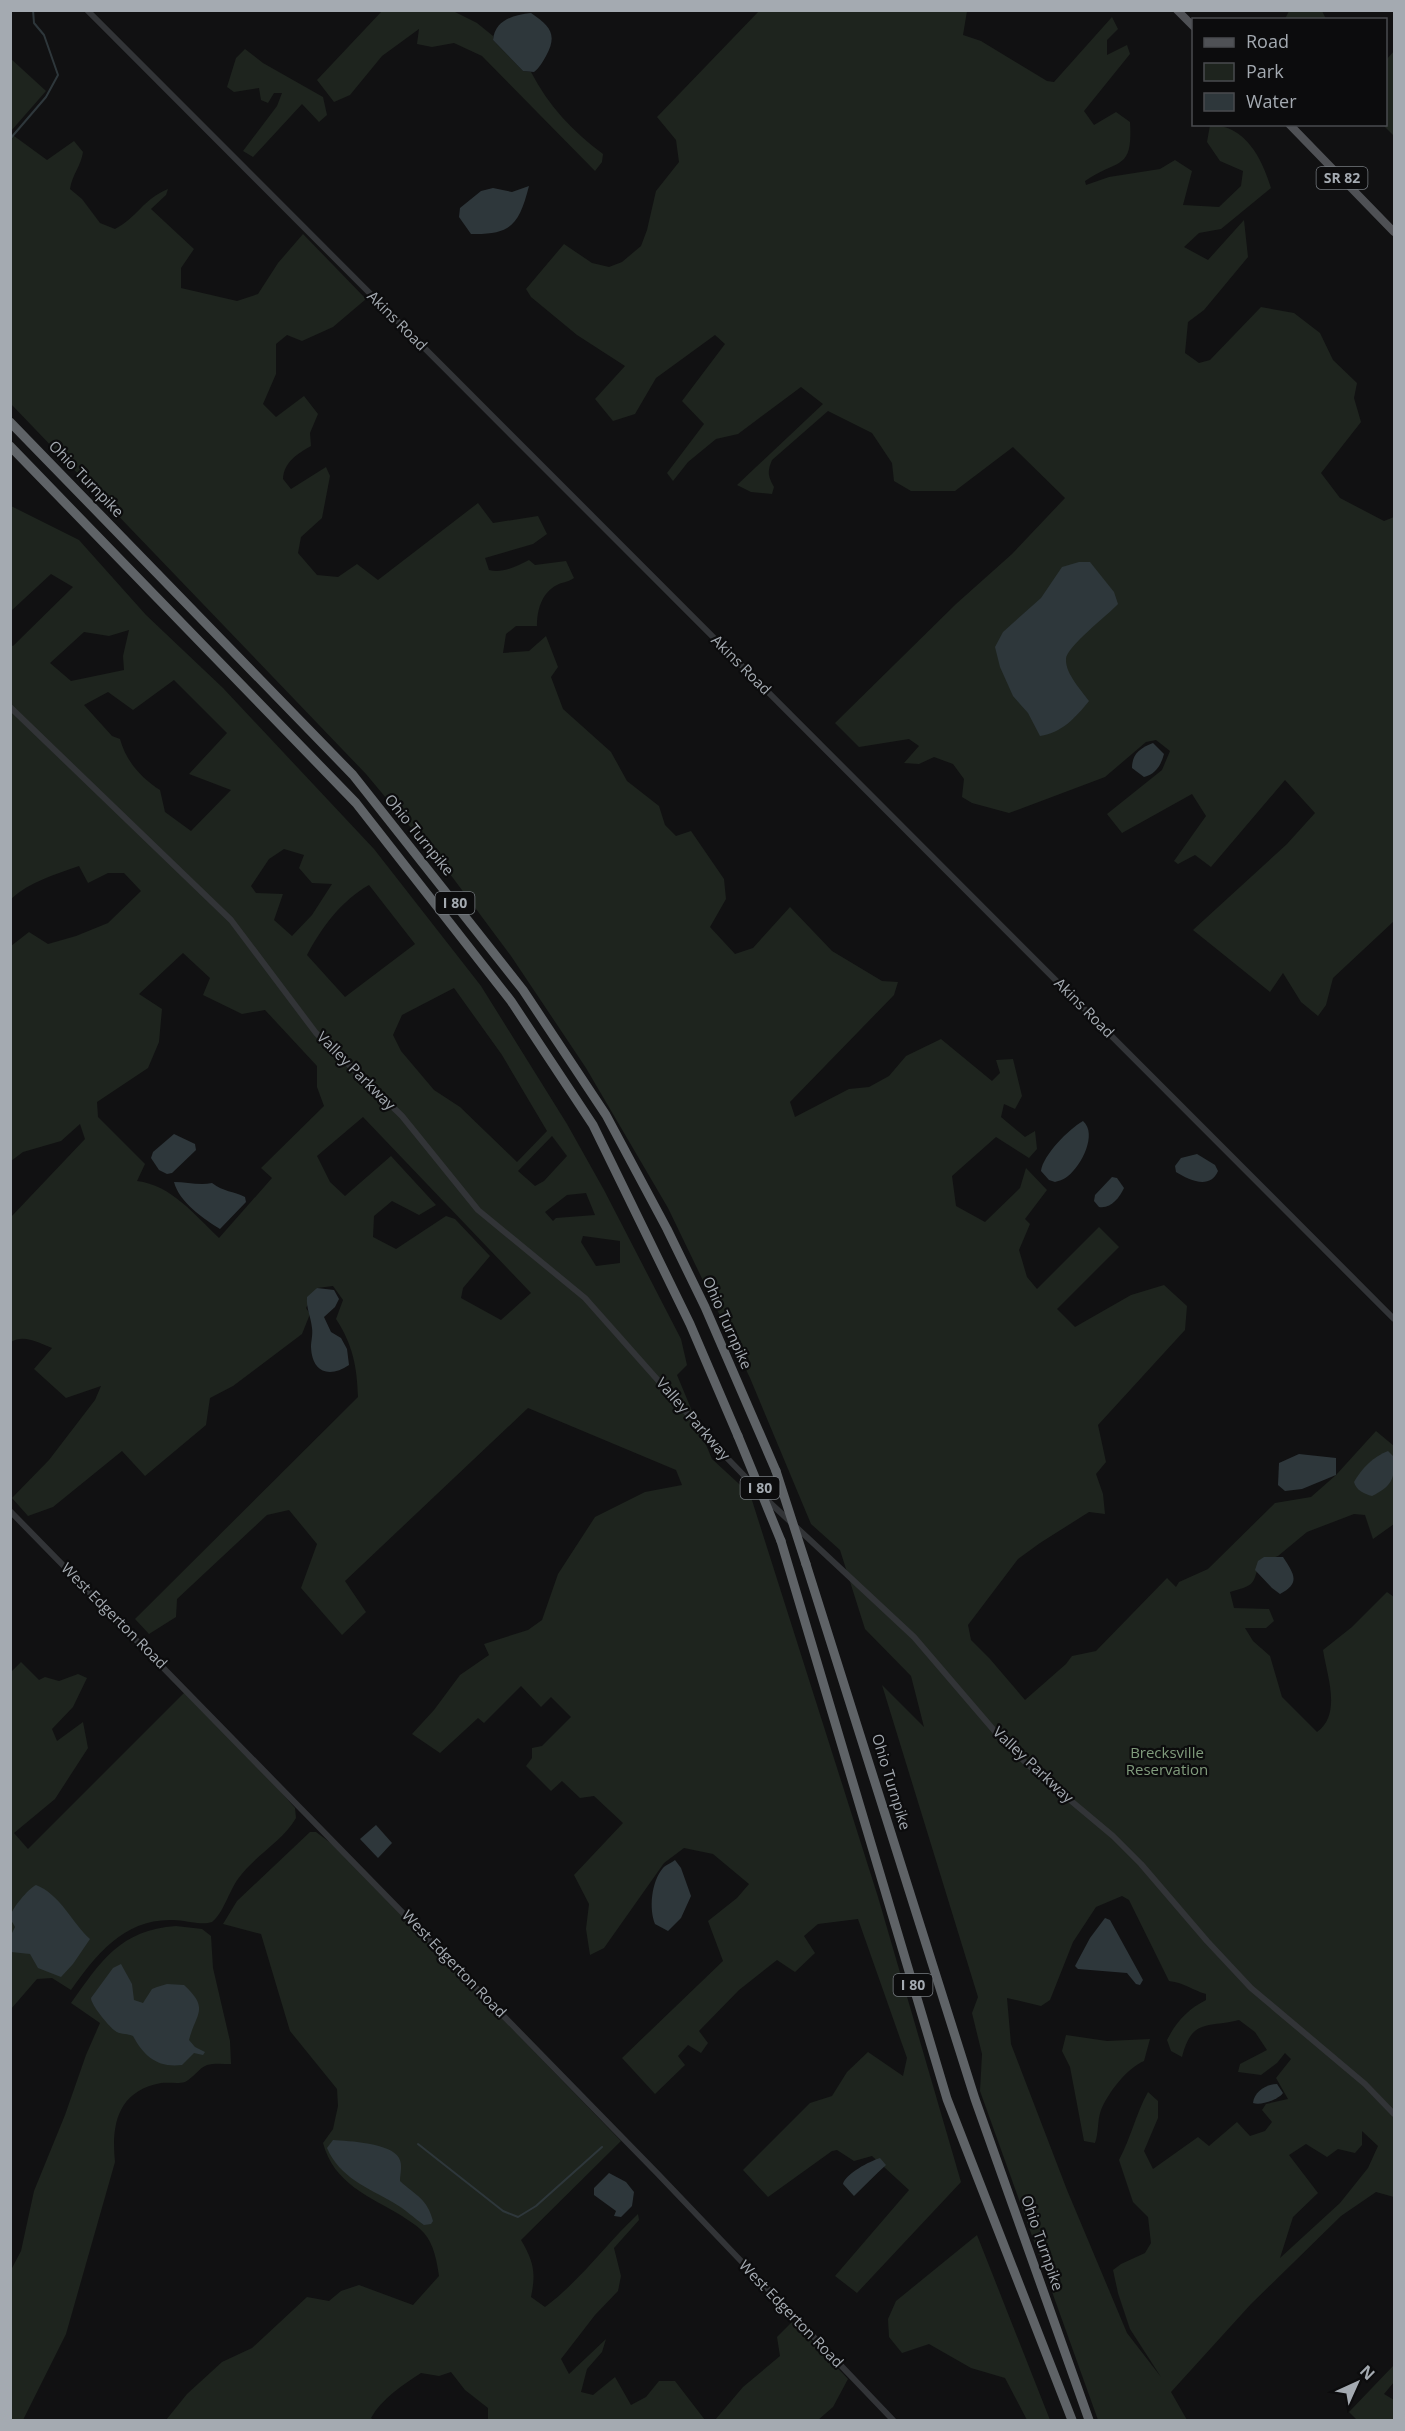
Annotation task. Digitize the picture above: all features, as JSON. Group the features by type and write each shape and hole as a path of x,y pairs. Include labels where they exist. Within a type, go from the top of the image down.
{"highway":[{"name":"Ohio Turnpike","path":"10,422 352,775 523,990 606,1115 667,1229 705,1307 776,1471 975,2099 1089,2421"},
{"name":"Ohio Turnpike","path":"10,446 356,803 511,1001 593,1125 690,1324 781,1541 946,2099 1072,2421"}],"main road":[{"path":"1177,10 1192,25"},
{"name":"SR 82","path":"1291,126 1395,232"}],"street":[{"name":"Akins Road","path":"87,10 1395,1319"},
{"name":"Valley Parkway","path":"10,707 231,920 316,1033 402,1116 478,1210 585,1298 732,1464 770,1503 914,1637 998,1735 1027,1764 1113,1836 1141,1864 1251,1988 1365,2084 1395,2114"},
{"name":"West Edgerton Road","path":"10,1510 649,2165 893,2421"}],"green space":[{"path":"382,11 453,11 477,23 493,36 493,40 523,71 531,72 545,96 562,117 581,137 603,154 602,162 595,171 482,56 454,43 432,47 417,44 419,29 382,56 350,95 334,102 317,80"},
{"path":"759,11 967,11 963,35 981,41 1047,81 1054,82 1112,17 1118,29 1107,40 1107,55 1127,45 1130,54 1084,111 1094,125 1116,112 1130,122 1129,149 1121,162 1085,181 1086,185 1109,177 1160,169 1175,160 1192,171 1183,205 1219,207 1241,186 1243,171 1220,161 1207,142 1210,126 1223,127 1233,131 1251,146 1263,166 1271,188 1221,229 1199,233 1184,247 1208,260 1244,220 1248,257 1204,310 1188,322 1185,353 1199,363 1210,360 1261,307 1294,313 1320,333 1333,360 1357,383 1354,398 1361,422 1321,473 1340,498 1384,521 1394,517 1394,921 1333,978 1326,1005 1318,1016 1301,1002 1283,973 1270,992 1193,930 1287,844 1315,813 1285,780 1211,867 1195,855 1178,864 1174,861 1206,816 1192,794 1122,833 1107,814 1162,770 1170,751 1156,740 1146,742 1105,777 1009,813 972,803 962,797 964,779 953,764 934,757 919,764 904,763 919,746 909,739 859,747 835,723 956,604 1012,554 1065,498 1013,447 955,491 911,491 894,481 892,463 872,433 828,411 772,460 769,477 774,487 772,494 751,492 737,485 823,404 801,387 738,434 716,439 688,462 673,481 667,473 704,424 682,401 725,344 715,335 656,378 635,414 613,421 595,399 625,366 577,335 531,297 526,289 564,244 592,263 609,267 622,262 641,246 656,191 679,162 676,140 657,117"},
{"path":"1289,11 1322,11 1326,18 1286,18"},
{"path":"245,49 263,63 323,97 327,115 319,122 302,104 253,157 243,151 277,106 282,93 274,93 268,103 261,100 259,88 234,92 227,87 236,58"},
{"path":"1394,51 1394,136 1384,126 1387,126 1387,59"},
{"path":"10,58 46,91 11,131 10,131"},
{"name":"Brecksville Reservation","path":"10,133 47,160 74,141 83,152 70,189 82,199 100,223 115,229 129,220 152,198 168,189 166,195 151,209 194,249 181,268 181,288 237,301 258,294 278,263 303,234 366,299 333,327 302,341 287,335 276,344 276,374 263,404 276,417 304,396 318,414 310,433 311,446 296,455 289,463 283,479 291,489 326,467 330,476 322,518 301,537 298,553 317,575 338,577 357,564 378,580 478,503 493,523 538,516 547,534 533,544 485,558 489,570 504,570 529,560 535,565 566,561 574,578 557,585 547,593 539,609 537,626 516,626 506,634 503,653 529,651 546,636 558,667 551,677 563,709 611,752 627,781 659,806 665,825 676,836 691,831 724,879 726,899 710,927 735,954 753,948 790,907 832,951 882,981 898,982 894,995 790,1102 795,1117 849,1089 869,1087 889,1076 906,1056 941,1039 992,1081 1000,1073 996,1060 1013,1059 1022,1096 1015,1109 1004,1104 1001,1117 1025,1137 1035,1131 1037,1149 1029,1158 996,1137 952,1176 956,1206 985,1222 1020,1188 1026,1168 1047,1190 1025,1219 1030,1224 1019,1250 1027,1277 1037,1289 1099,1227 1119,1247 1057,1309 1075,1327 1131,1295 1164,1285 1187,1306 1185,1330 1098,1425 1106,1462 1096,1474 1103,1494 1105,1514 1089,1512 1018,1559 968,1625 971,1640 1025,1700 1072,1656 1096,1651 1167,1578 1176,1587 1179,1582 1208,1569 1275,1503 1311,1497 1336,1475 1376,1431 1394,1446 1394,1524 1373,1539 1365,1515 1354,1514 1307,1532 1278,1556 1259,1563 1251,1584 1230,1592 1234,1608 1269,1609 1274,1621 1266,1628 1245,1628 1253,1641 1270,1656 1282,1697 1317,1732 1325,1724 1331,1705 1323,1650 1352,1627 1387,1592 1394,1597 1394,2197 1376,2192 1341,2216 1251,2304 1171,2392 1187,2420 1098,2420 980,2091 982,2054 972,2013 978,1997 882,1685 924,1727 911,1676 865,1629 840,1550 811,1524 750,1378 668,1208 586,1068 511,956 453,878 366,774 11,404","holes":["1122,1896 1129,1900 1169,1981 1206,1994 1206,2000 1188,2012 1171,2033 1167,2040 1171,2051 1182,2057 1186,2045 1196,2030 1239,2020 1255,2032 1267,2050 1240,2064 1238,2072 1261,2075 1277,2063 1285,2053 1291,2059 1276,2078 1288,2099 1266,2104 1262,2110 1272,2122 1265,2131 1250,2136 1237,2122 1209,2146 1198,2137 1153,2169 1144,2151 1158,2118 1158,2101 1148,2092 1140,2108 1119,2160 1133,2202 1148,2217 1151,2243 1145,2253 1113,2270 1130,2329 1161,2377 1127,2333 1067,2190 1011,2044 1007,1998 1041,2006 1050,2000 1073,1942 1096,1907","1362,2131 1378,2146 1368,2168 1340,2203 1280,2258 1293,2217 1318,2193 1289,2155 1306,2144 1327,2157 1338,2149 1355,2153 1362,2145"]},
{"path":"11,506 79,540 146,615 223,688 374,849 481,986 567,1124 681,1339 687,1365 677,1375 712,1459 750,1494 878,1897 961,2182 857,2293 835,2276 909,2190 872,2156 854,2161 837,2150 832,2151 768,2197 743,2170 810,2103 832,2096 847,2072 868,2052 903,2076 907,2058 858,1919 818,1924 804,1936 815,1953 795,1972 777,1960 739,1990 699,2031 708,2043 701,2053 688,2045 678,2056 685,2065 655,2094 622,2058 723,1961 708,1921 737,1898 749,1884 713,1854 684,1848 664,1863 604,1948 590,1955 586,1929 589,1904 574,1875 623,1823 594,1796 580,1798 562,1781 551,1791 526,1766 532,1758 532,1748 542,1746 571,1717 551,1697 541,1707 521,1686 484,1723 478,1718 440,1753 412,1734 434,1710 460,1675 489,1655 484,1644 528,1630 542,1620 558,1574 595,1517 645,1492 682,1485 676,1470 528,1408 345,1581 366,1612 342,1635 301,1588 317,1544 289,1510 267,1515 177,1599 176,1617 149,1634 135,1619 358,1397 353,1356 336,1319 343,1300 333,1286 317,1288 306,1308 310,1314 302,1334 233,1386 210,1398 206,1425 145,1476 122,1451 53,1507 28,1516 12,1498 49,1460 95,1400 101,1386 66,1398 34,1369 52,1348 26,1339 11,1342 11,1217 85,1139 80,1124 61,1141 23,1152 11,1161 11,946 29,932 48,944 108,923 141,891 124,873 108,873 88,883 79,866 34,883 11,899 11,645 13,646 73,587 51,574 11,611","holes":["129,630 123,656 124,670 71,681 50,663 84,632 109,636","174,680 227,733 189,774 231,790 191,831 165,812 160,790 135,768 126,755 120,739 112,736 84,705 108,692 133,710","284,849 304,855 299,868 312,883 332,884 312,915 292,936 274,920 283,894 256,893 251,886 269,859","369,885 415,944 345,997 307,955 319,934 341,907","183,953 210,978 203,995 242,1014 265,1010 317,1066 317,1087 324,1106 261,1168 272,1178 219,1238 172,1195 161,1188 137,1181 145,1164 98,1117 97,1102 148,1068 159,1042 162,1009 139,994","454,988 502,1055 547,1131 517,1162 460,1107 434,1090 401,1051 393,1035 402,1015","363,1117 531,1293 501,1320 461,1298 463,1288 490,1256 455,1219 446,1216 396,1249 373,1237 374,1216 392,1201 419,1215 436,1205 391,1156 345,1196 330,1182 317,1156","552,1136 567,1156 544,1181 535,1186 518,1171","586,1193 595,1215 556,1218 553,1221 545,1212 567,1195","583,1236 620,1241 620,1263 596,1266 581,1242"]},
{"path":"21,1662 39,1680 45,1677 59,1681 78,1674 87,1678 73,1707 52,1729 57,1741 83,1722 88,1748 55,1799 14,1833 28,1849 185,1692 281,1792 295,1808 296,1818 284,1834 245,1871 212,1922 170,1920 138,1926 112,1942 101,1952 71,1990 52,1978 37,1979 11,2009 11,1672"},
{"path":"310,1832 316,1832 336,1847 621,2141 521,2240 533,2268 531,2297 545,2307 570,2286 638,2214 639,2220 614,2248 621,2276 618,2291 595,2315 561,2359 569,2374 606,2339 602,2352 587,2369 581,2392 593,2395 615,2377 631,2405 646,2397 659,2381 675,2381 705,2420 488,2420 488,2408 465,2390 451,2372 439,2376 421,2373 387,2398 371,2418 374,2420 166,2420 187,2394 222,2362 252,2348 307,2297 329,2301 341,2291 359,2285 413,2305 439,2276 433,2248 422,2230 365,2195 335,2169 323,2143 333,2129 338,2106 337,2089 290,2031 261,1934 223,1924 237,1901"},
{"path":"176,1926 202,1929 211,1936 213,1968 230,2041 231,2064 207,2065 185,2082 161,2083 147,2087 126,2101 116,2122 115,2162 66,2334 23,2420 11,2420 11,2270 21,2251 34,2191 100,2023 71,2003 103,1961 126,1941 140,1934"},
{"path":"1066,2035 1107,2041 1150,2039 1144,2061 1125,2075 1104,2103 1095,2143 1084,2141 1070,2067 1062,2051"},
{"path":"977,2235 1050,2420 1027,2420 1005,2378 971,2368 929,2344 902,2353 889,2337 888,2319 896,2301"},
{"path":"793,2321 848,2379 833,2407 818,2420 715,2420 743,2387 780,2356 777,2337"},
{"path":"1394,2365 1394,2382 1384,2394 1394,2400 1394,2420 1357,2420 1349,2412"}],"water":[{"path":"531,13 543,22 552,36 546,56 534,72 523,71 493,40 494,33 501,23 518,15"},
{"path":"529,186 517,218 505,229 485,234 471,234 459,217 460,208 481,191 493,188 512,192"},
{"path":"1079,562 1090,562 1114,592 1118,604 1080,639 1066,659 1071,676 1089,701 1062,728 1040,736 1028,713 1013,696 1000,667 995,647 1003,632 1041,598 1062,567"},
{"path":"1153,743 1164,754 1152,774 1144,777 1132,768 1133,759 1141,749"},
{"path":"1083,1121 1089,1134 1086,1150 1078,1165 1062,1180 1055,1182 1049,1180 1041,1171 1046,1158 1064,1136"},
{"path":"174,1134 195,1144 196,1150 172,1173 167,1174 159,1170 151,1158 153,1152"},
{"path":"1197,1154 1215,1165 1218,1171 1214,1177 1205,1182 1187,1178 1176,1172 1175,1166 1181,1158"},
{"path":"1112,1177 1117,1178 1124,1188 1111,1205 1099,1207 1094,1201 1095,1195"},
{"path":"174,1182 212,1183 245,1197 246,1202 220,1229 187,1203"},
{"path":"317,1288 334,1290 339,1299 335,1307 324,1317 331,1332 341,1338 347,1349 349,1365 335,1371 323,1371 318,1368 312,1356 312,1331 307,1297"},
{"path":"1388,1451 1394,1457 1391,1481 1384,1489 1372,1496 1366,1494 1354,1482 1364,1468"},
{"path":"1299,1454 1336,1458 1336,1475 1302,1489 1285,1491 1278,1485 1279,1463"},
{"path":"1264,1557 1283,1557 1290,1568 1294,1578 1293,1582 1287,1590 1280,1594 1255,1570 1258,1561"},
{"path":"376,1825 392,1843 378,1858 360,1839"},
{"path":"675,1860 681,1868 691,1896 681,1918 668,1931 655,1924 652,1896 659,1874 664,1867"},
{"path":"36,1885 45,1889 59,1902 90,1939 61,1977 38,1968 30,1954 11,1952 11,1935 15,1927 10,1918 11,1914 20,1900"},
{"path":"1105,1918 1110,1920 1143,1980 1140,1985 1136,1984 1127,1973 1078,1969 1075,1966 1090,1938"},
{"path":"121,1964 132,1984 134,2000 143,2003 152,1989 167,1984 184,1985 192,1993 197,2000 199,2011 189,2040 195,2047 205,2052 203,2055 194,2053 182,2065 165,2065 147,2055 133,2036 116,2032 108,2024 91,1998 113,1968"},
{"path":"1277,2084 1283,2093 1281,2096 1264,2103 1253,2103 1261,2089"},
{"path":"333,2140 379,2146 395,2153 401,2164 400,2181 428,2207 433,2221 431,2224 424,2225 398,2205 355,2181 339,2167 327,2148"},
{"path":"880,2158 886,2165 854,2196 843,2184 845,2180 858,2168"},
{"path":"609,2173 626,2182 634,2192 632,2206 621,2217 614,2216 616,2211 594,2195 594,2188"}],"waterway":[{"path":"10,139 46,97 58,75 44,35 34,23 33,10"},
{"path":"418,2144 503,2211 518,2217 536,2206 602,2147"}]}
